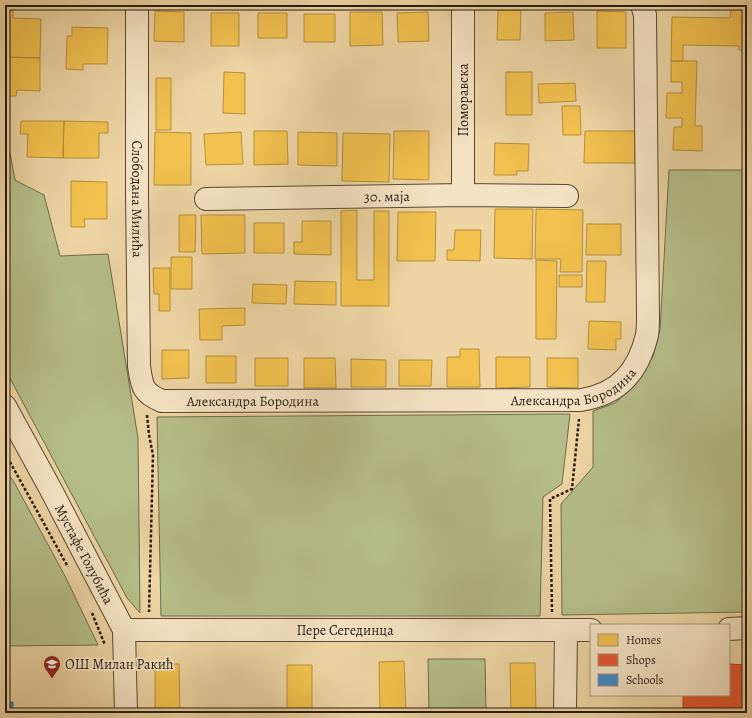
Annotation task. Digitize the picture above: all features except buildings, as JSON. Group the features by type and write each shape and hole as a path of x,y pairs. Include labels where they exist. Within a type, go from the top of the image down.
{"street":[{"name":"Слободана Милића","path":"137,5 139,366 142,386 146,391"},
{"name":"Поморавска","path":"463,5 463,195"},
{"name":"Александра Бородина","path":"146,391 162,401 581,400 594,398 605,394 618,386 627,378 638,361 647,334 645,15 642,5"},
{"name":"30. маја","path":"206,199 463,195 567,196"},
{"name":"Мустафе Голубића","path":"5,406 50,488 124,630 126,713"},
{"path":"730,629 747,628"},
{"name":"Пере Сегединца","path":"124,630 590,630"},
{"path":"559,630 565,713"}],"path":[{"path":"146,391 149,435 153,455 149,630"},
{"path":"559,630 550,499 572,489 581,400"},
{"path":"5,453 70,570"},
{"path":"91,610 105,646"}],"green space":[{"path":"5,126 15,180 44,195 60,256 108,254 138,438 140,613 127,598 5,369"},
{"path":"669,170 747,170 747,612 562,615 561,504 593,467 593,411 615,403 636,384 653,356 660,330"},
{"path":"570,414 562,484 543,497 540,616 161,616 157,417"},
{"path":"5,469 14,482 65,576 98,645 5,646"},
{"path":"428,659 485,659 486,712 429,712"}],"place":[{"name":"ОШ Милан Ракић","path":"52,679"}]}
